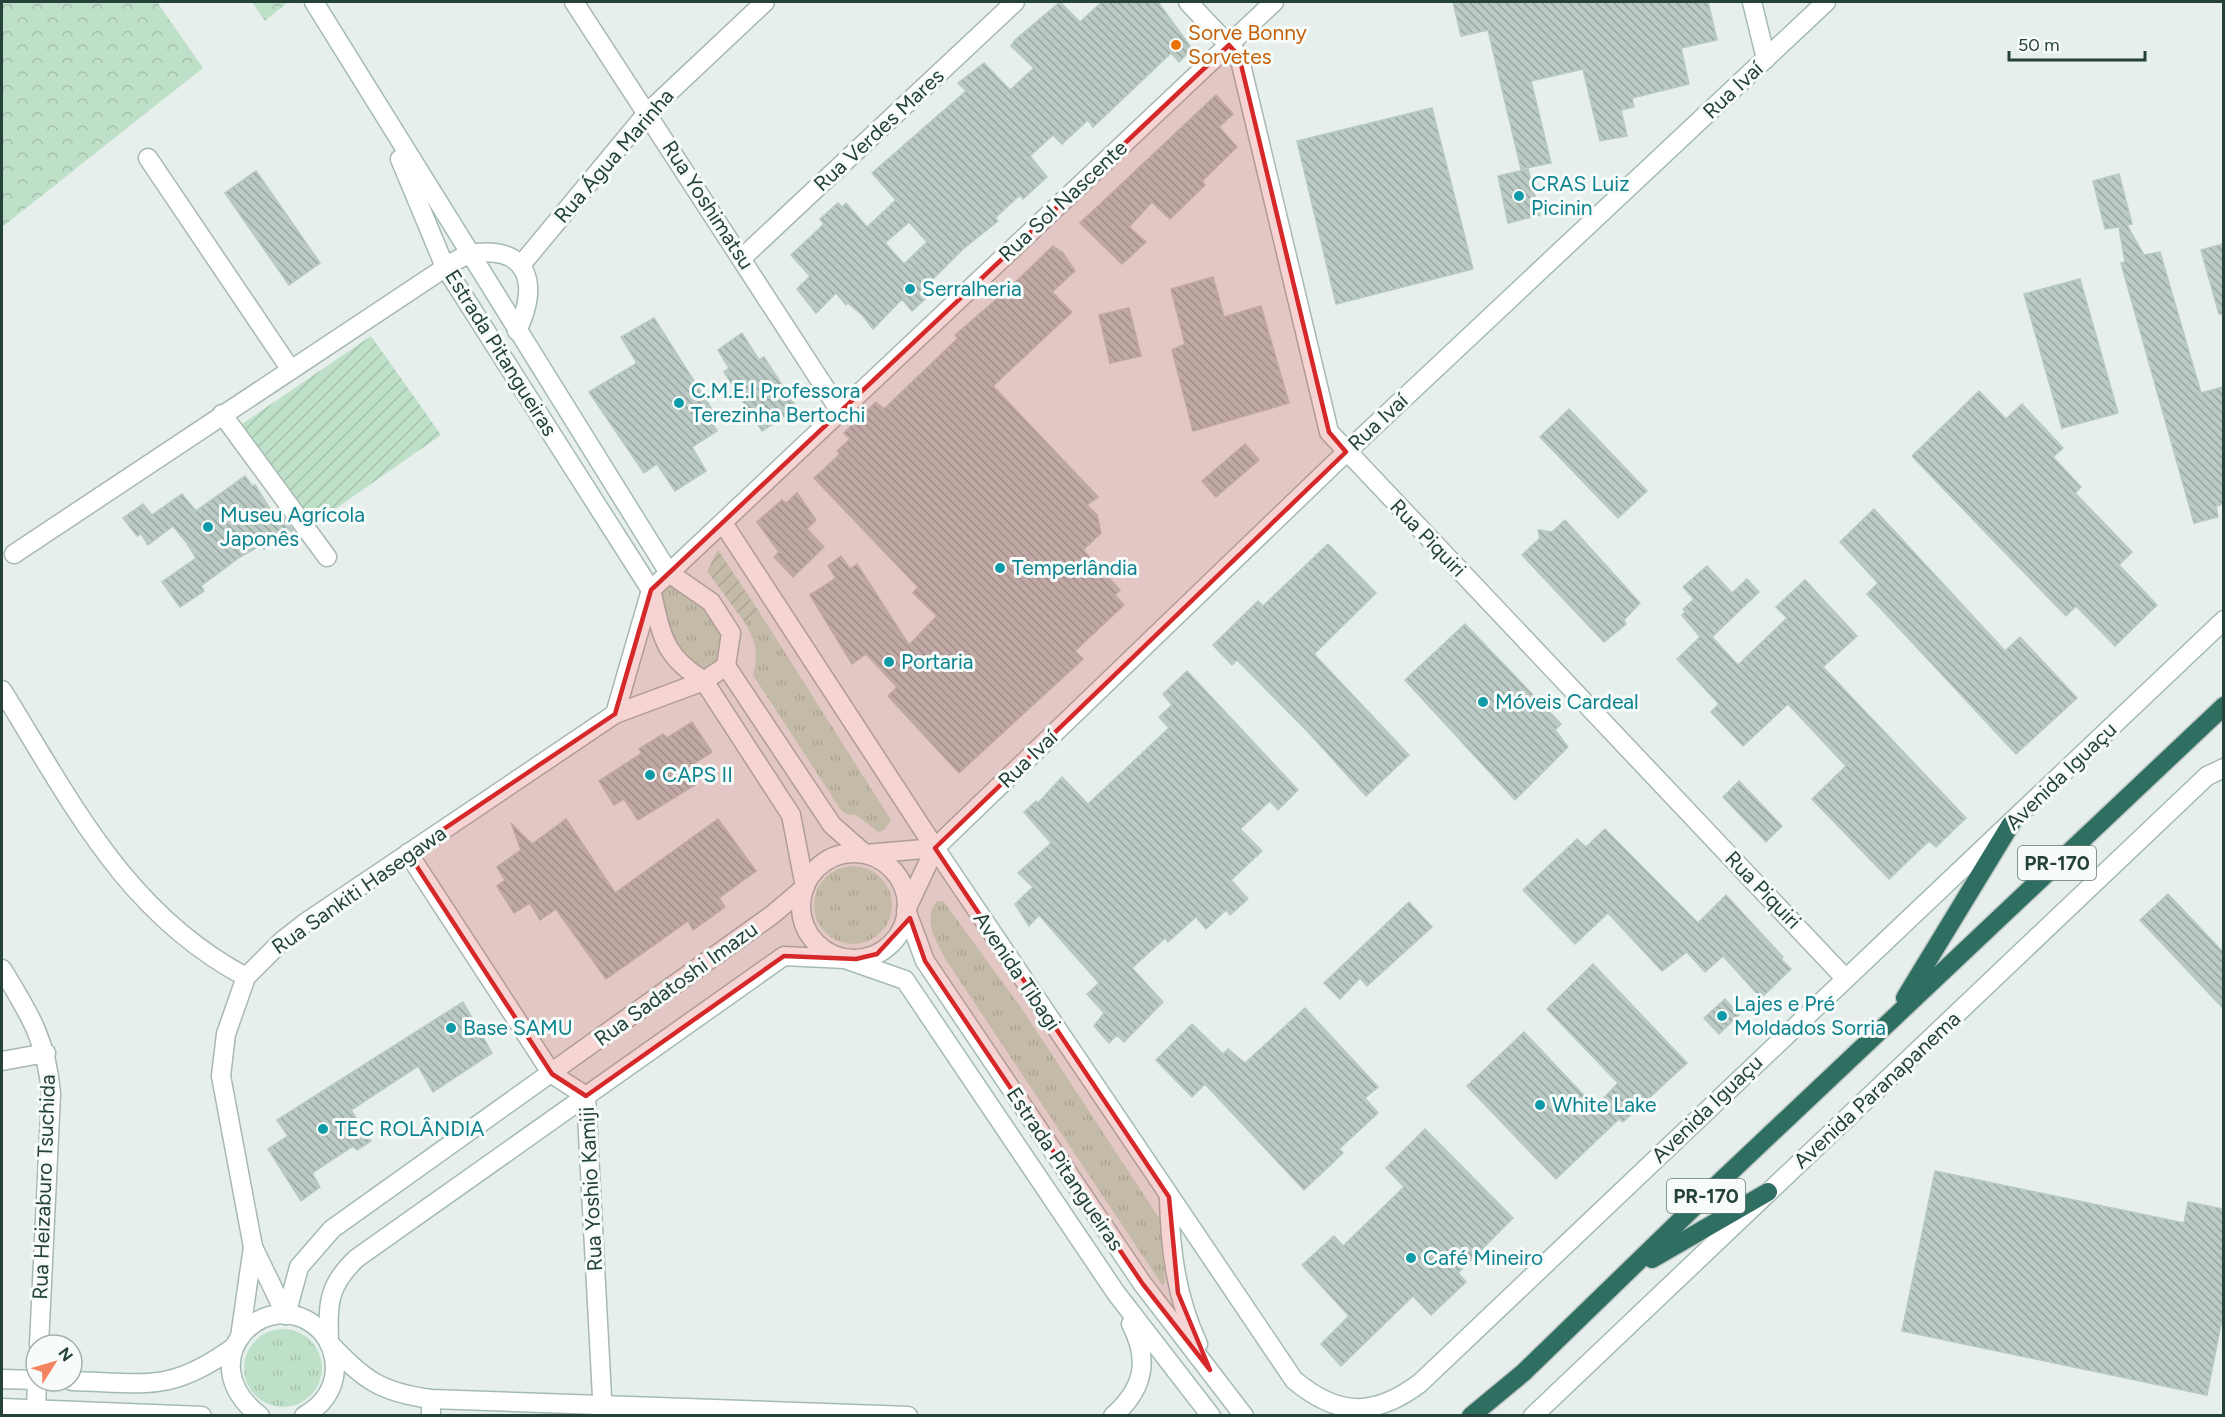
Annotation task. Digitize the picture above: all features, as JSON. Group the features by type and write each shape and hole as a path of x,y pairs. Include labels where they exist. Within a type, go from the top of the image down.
{"highway":[{"name":"PR-170","path":"1471,1416 1523,1373 2223,706"},
{"path":"1891,1020 2011,824"},
{"path":"1629,1272 1768,1192"},
{"name":"PR-170","path":"1488,1416 1523,1373"}],"street":[{"name":"Estrada Pitangueiras","path":"314,2 669,573"},
{"name":"Rua Yoshimatsu","path":"574,2 840,411"},
{"name":"Rua Água Marinha","path":"520,265 647,112 765,2"},
{"name":"Rua Verdes Mares","path":"742,258 1015,2"},
{"name":"Rua Piquiri","path":"1188,2 1239,56 1329,432 1845,978"},
{"name":"Rua Sol Nascente","path":"651,590 1274,2"},
{"path":"1752,2 1766,59"},
{"name":"Rua Ivaí","path":"906,910 935,848 1346,452 1826,2"},
{"name":"Estrada Pitangueiras","path":"376,102 445,267 651,590 663,638 681,666 704,681"},
{"path":"148,158 291,370"},
{"path":"14,554 222,414 445,267 469,254 496,252 520,265 528,280 529,301 517,331"},
{"path":"222,414 327,557"},
{"name":"Avenida Tibagi","path":"723,523 935,848 1168,1197 1294,1380 1330,1405"},
{"path":"669,573 711,602 731,633 726,666 832,825 865,855 935,848"},
{"path":"615,714 651,590"},
{"name":"Avenida Iguaçu","path":"1330,1405 1349,1410 1384,1406 1406,1395 1420,1383 1845,978 2011,824 2223,620"},
{"name":"Rua Sankiti Hasegawa","path":"286,1315 253,1246 221,1076 229,1025 246,977 282,940 615,714 704,681 726,666"},
{"path":"704,681 791,815 805,886"},
{"path":"2,690 94,838 137,893 186,940 212,959 246,977"},
{"name":"Avenida Paranapanema","path":"1533,1416 2207,776 2223,768"},
{"name":"Rua Yoshio Kamiji","path":"408,853 552,1074 586,1096 604,1410"},
{"path":"854,853 865,855 884,863 892,870 904,889 906,910 901,931 887,948 867,958 845,958 825,951 810,936 802,917 802,897 805,886 816,869 834,857 854,853"},
{"name":"Rua Sadatoshi Imazu","path":"286,1315 299,1267 332,1229 772,915 805,886"},
{"name":"Estrada Pitangueiras","path":"906,910 925,961 1142,1283 1244,1416"},
{"name":"Rua Sadatoshi Imazu","path":"304,1416 321,1403 332,1385 335,1364 329,1343 328,1303 344,1270 357,1258 784,956 845,958"},
{"name":"Estrada Pitangueiras","path":"845,958 905,980 1116,1293 1211,1416"},
{"name":"Rua Heizaburo Tsuchida","path":"2,969 33,1019 46,1053 51,1094 40,1333"},
{"path":"2,1061 46,1053"},
{"path":"1168,1197 1172,1256 1178,1293 1210,1370"},
{"name":"Rua Sankiti Hasegawa","path":"253,1246 231,1366 234,1386 244,1403 260,1416"},
{"path":"1113,1416 1129,1401 1142,1371 1140,1342 1116,1293"},
{"path":"84,1381 156,1384 179,1379 208,1366 237,1342 255,1323 275,1315 286,1315 297,1317 316,1326 355,1370 376,1385 431,1407 908,1416"},
{"path":"2,1378 24,1379"},
{"path":"36,1409 37,1393"},
{"path":"2,1408 202,1416"}],"highlighted area":[{"path":"1229,45 1239,56 1329,432 1346,452 935,848 1169,1197 1178,1293 1210,1370 1142,1283 925,961 910,918 877,954 856,959 784,956 586,1096 552,1074 408,853 615,714 651,590"}],"green space":[{"path":"2,2 157,2 203,68 2,227"},
{"path":"252,2 288,2 265,21"},
{"path":"371,336 441,435 315,523 242,424"},
{"path":"718,550 758,610 745,623 707,571"},
{"path":"670,585 701,605 709,613 720,633 722,658 706,669 695,666 686,659 673,639 662,593"},
{"path":"758,610 891,820 884,830 878,832 856,815 846,814 841,810 753,675 756,661 755,648 745,623"},
{"path":"845,866 861,866 875,872 886,883 892,897 892,913 886,927 875,938 861,944 845,944 831,938 820,927 814,913 814,897 820,883 831,872"},
{"path":"937,901 944,902 1022,1009 1161,1221 1165,1284 1162,1285 946,960 932,930 931,916"},
{"path":"283,1329 298,1332 310,1341 319,1353 322,1368 319,1383 310,1395 298,1404 283,1407 268,1404 256,1395 247,1383 244,1368 247,1353 256,1341 268,1332"}],"building":[{"path":"1060,2 1080,22 1102,2 1158,2 1192,49 1179,62 1171,53 1093,127 1088,120 1062,144 1053,135 1030,156 1047,177 1023,199 1020,195 995,218 998,221 963,249 925,287 931,294 912,311 902,299 873,329 863,316 848,303 846,305 836,293 816,313 797,289 810,276 791,255 824,224 820,219 838,203 842,207 846,203 867,227 896,200 872,173 966,91 958,83 984,63 1010,90 1034,68 1011,46","holes":["909,222 927,242 904,264 885,243"]},
{"path":"1453,2 1708,2 1717,40 1681,48 1689,84 1632,98 1634,107 1621,110 1627,136 1600,141 1583,69 1531,81 1551,163 1521,169 1488,30 1461,36"},
{"path":"1216,95 1233,114 1219,127 1237,147 1202,181 1205,185 1170,219 1152,202 1129,227 1146,242 1122,264 1080,223"},
{"path":"1432,108 1473,269 1336,304 1297,141"},
{"name":"CRAS Luiz Picinin","path":"1528,169 1540,215 1508,223 1498,176"},
{"path":"256,171 320,263 289,285 225,193"},
{"path":"2119,174 2132,224 2127,225 2144,255 2160,252 2201,393 2223,387 2223,504 2216,506 2218,517 2194,523 2121,263 2125,262 2119,227 2105,229 2093,181"},
{"path":"2223,244 2223,314 2219,314 2201,250"},
{"name":"Temperlândia","path":"1053,246 1063,253 1075,271 1052,292 1072,312 993,386 1098,497 1087,505 1097,515 1101,533 1083,550 1120,590 1115,595 1124,605 1075,651 1083,659 959,773 888,696 897,687 866,654 852,664 810,595 836,578 828,566 841,556 850,569 857,564 909,645 937,616 913,593 918,587 814,478 840,454 837,451 850,439 844,433 876,402 884,409 958,338 955,335"},
{"path":"1213,277 1224,317 1261,306 1289,403 1193,431 1172,350 1185,344 1171,289"},
{"path":"2080,279 2118,413 2062,428 2024,294"},
{"path":"1129,308 1141,356 1110,363 1099,315"},
{"name":"C.M.E.I Professora Terezinha Bertochi","path":"654,318 713,411 707,415 717,431 692,447 706,471 675,491 657,464 644,473 589,392 637,363 621,337"},
{"path":"742,333 759,360 764,357 797,408 762,431 724,372 729,368 718,350"},
{"path":"1979,391 2006,419 2022,404 2063,448 2053,457 2081,487 2075,493 2132,552 2119,565 2157,605 2115,646 2076,606 2066,616 1912,456"},
{"path":"1569,409 1647,491 1618,518 1540,437"},
{"path":"1245,444 1259,460 1216,497 1202,481"},
{"path":"245,476 252,486 255,485 279,523 285,519 293,530 264,549 261,545 240,557 201,586 204,591 180,607 162,582 196,558 186,542 173,526 148,545 141,534 137,536 123,518 143,504 152,515 182,494 196,511"},
{"path":"797,493 816,520 807,529 824,547 793,577 774,557 779,552 757,522 782,500 786,503"},
{"path":"1874,509 2005,651 2020,637 2077,698 2016,754 1867,594 1878,583 1840,542"},
{"path":"1565,520 1640,603 1624,620 1626,624 1604,642 1522,555 1540,538 1538,530 1552,532"},
{"path":"1328,544 1376,593 1314,654 1409,755 1366,796 1310,734 1237,660 1232,665 1213,645 1258,601 1263,606"},
{"path":"1707,566 1732,593 1747,579 1759,592 1712,637 1738,665 1787,618 1776,607 1805,580 1857,636 1823,667 1966,818 1936,847 1929,841 1889,879 1812,799 1846,766 1788,704 1743,746 1711,712 1719,704 1677,659 1700,637 1682,615 1685,612 1683,609 1694,599 1683,587"},
{"name":"Móveis Cardeal","path":"1465,624 1561,724 1555,730 1568,747 1515,800 1405,680"},
{"path":"1187,671 1298,790 1278,810 1270,801 1240,829 1262,851 1231,880 1248,899 1230,915 1226,910 1206,929 1196,917 1168,942 1165,938 1132,968 1163,1002 1124,1042 1117,1035 1109,1043 1094,1026 1104,1013 1087,994 1099,983 1039,915 1029,926 1015,904 1033,887 1018,873 1051,843 1024,812 1036,801 1038,803 1062,777 1088,804 1169,728 1159,717 1172,705 1163,694"},
{"name":"CAPS II","path":"692,722 712,752 687,768 695,785 638,820 624,799 614,805 599,781 642,753 639,749 663,734 667,738"},
{"path":"1739,781 1782,826 1766,842 1723,797"},
{"path":"566,819 615,893 718,819 756,871 719,898 725,907 693,930 688,921 606,979 556,909 540,920 530,903 514,913 497,886 505,880 497,867 521,850 511,823 532,844"},
{"path":"1605,829 1698,923 1726,895 1783,957 1781,959 1791,969 1761,998 1723,956 1705,972 1687,952 1662,971 1608,913 1575,944 1523,890 1577,839 1586,847"},
{"path":"2168,894 2223,952 2223,1008 2140,920"},
{"path":"1409,902 1432,927 1367,986 1360,978 1340,999 1324,983"},
{"path":"1593,964 1687,1063 1623,1122 1619,1119 1556,1179 1467,1086 1524,1032 1595,1107 1618,1083 1547,1009"},
{"name":"Lajes e Pré Moldados Sorria","path":"1725,999 1739,1015 1719,1034 1704,1018"},
{"path":"463,1002 492,1053 433,1092 418,1066 351,1110 371,1141 357,1150 353,1146 312,1173 320,1187 301,1201 268,1149 288,1136 277,1120"},
{"path":"1305,1008 1378,1087 1365,1098 1378,1113 1339,1149 1343,1153 1304,1190 1205,1084 1192,1097 1156,1060 1192,1024 1223,1054 1228,1049 1245,1063"},
{"path":"1425,1129 1513,1218 1458,1273 1466,1282 1431,1315 1413,1296 1341,1366 1321,1344 1349,1316 1302,1265 1334,1236 1343,1246 1404,1187 1386,1168"},
{"path":"1935,1171 2184,1223 2188,1202 2223,1209 2223,1314 2207,1395 1902,1331"}],"place":[{"name":"Sorve Bonny Sorvetes","path":"1176,45"},
{"name":"CRAS Luiz Picinin","path":"1519,196"},
{"name":"Serralheria","path":"910,289"},
{"name":"C.M.E.I Professora Terezinha Bertochi","path":"679,403"},
{"name":"Museu Agrícola Japonês","path":"208,527"},
{"name":"Temperlândia","path":"1000,568"},
{"name":"Portaria","path":"889,662"},
{"name":"Móveis Cardeal","path":"1483,702"},
{"name":"CAPS II","path":"650,775"},
{"name":"Lajes e Pré Moldados Sorria","path":"1722,1016"},
{"name":"Base SAMU","path":"451,1028"},
{"name":"White Lake","path":"1540,1105"},
{"name":"TEC ROLÂNDIA","path":"323,1129"},
{"name":"Café Mineiro","path":"1411,1258"}]}
